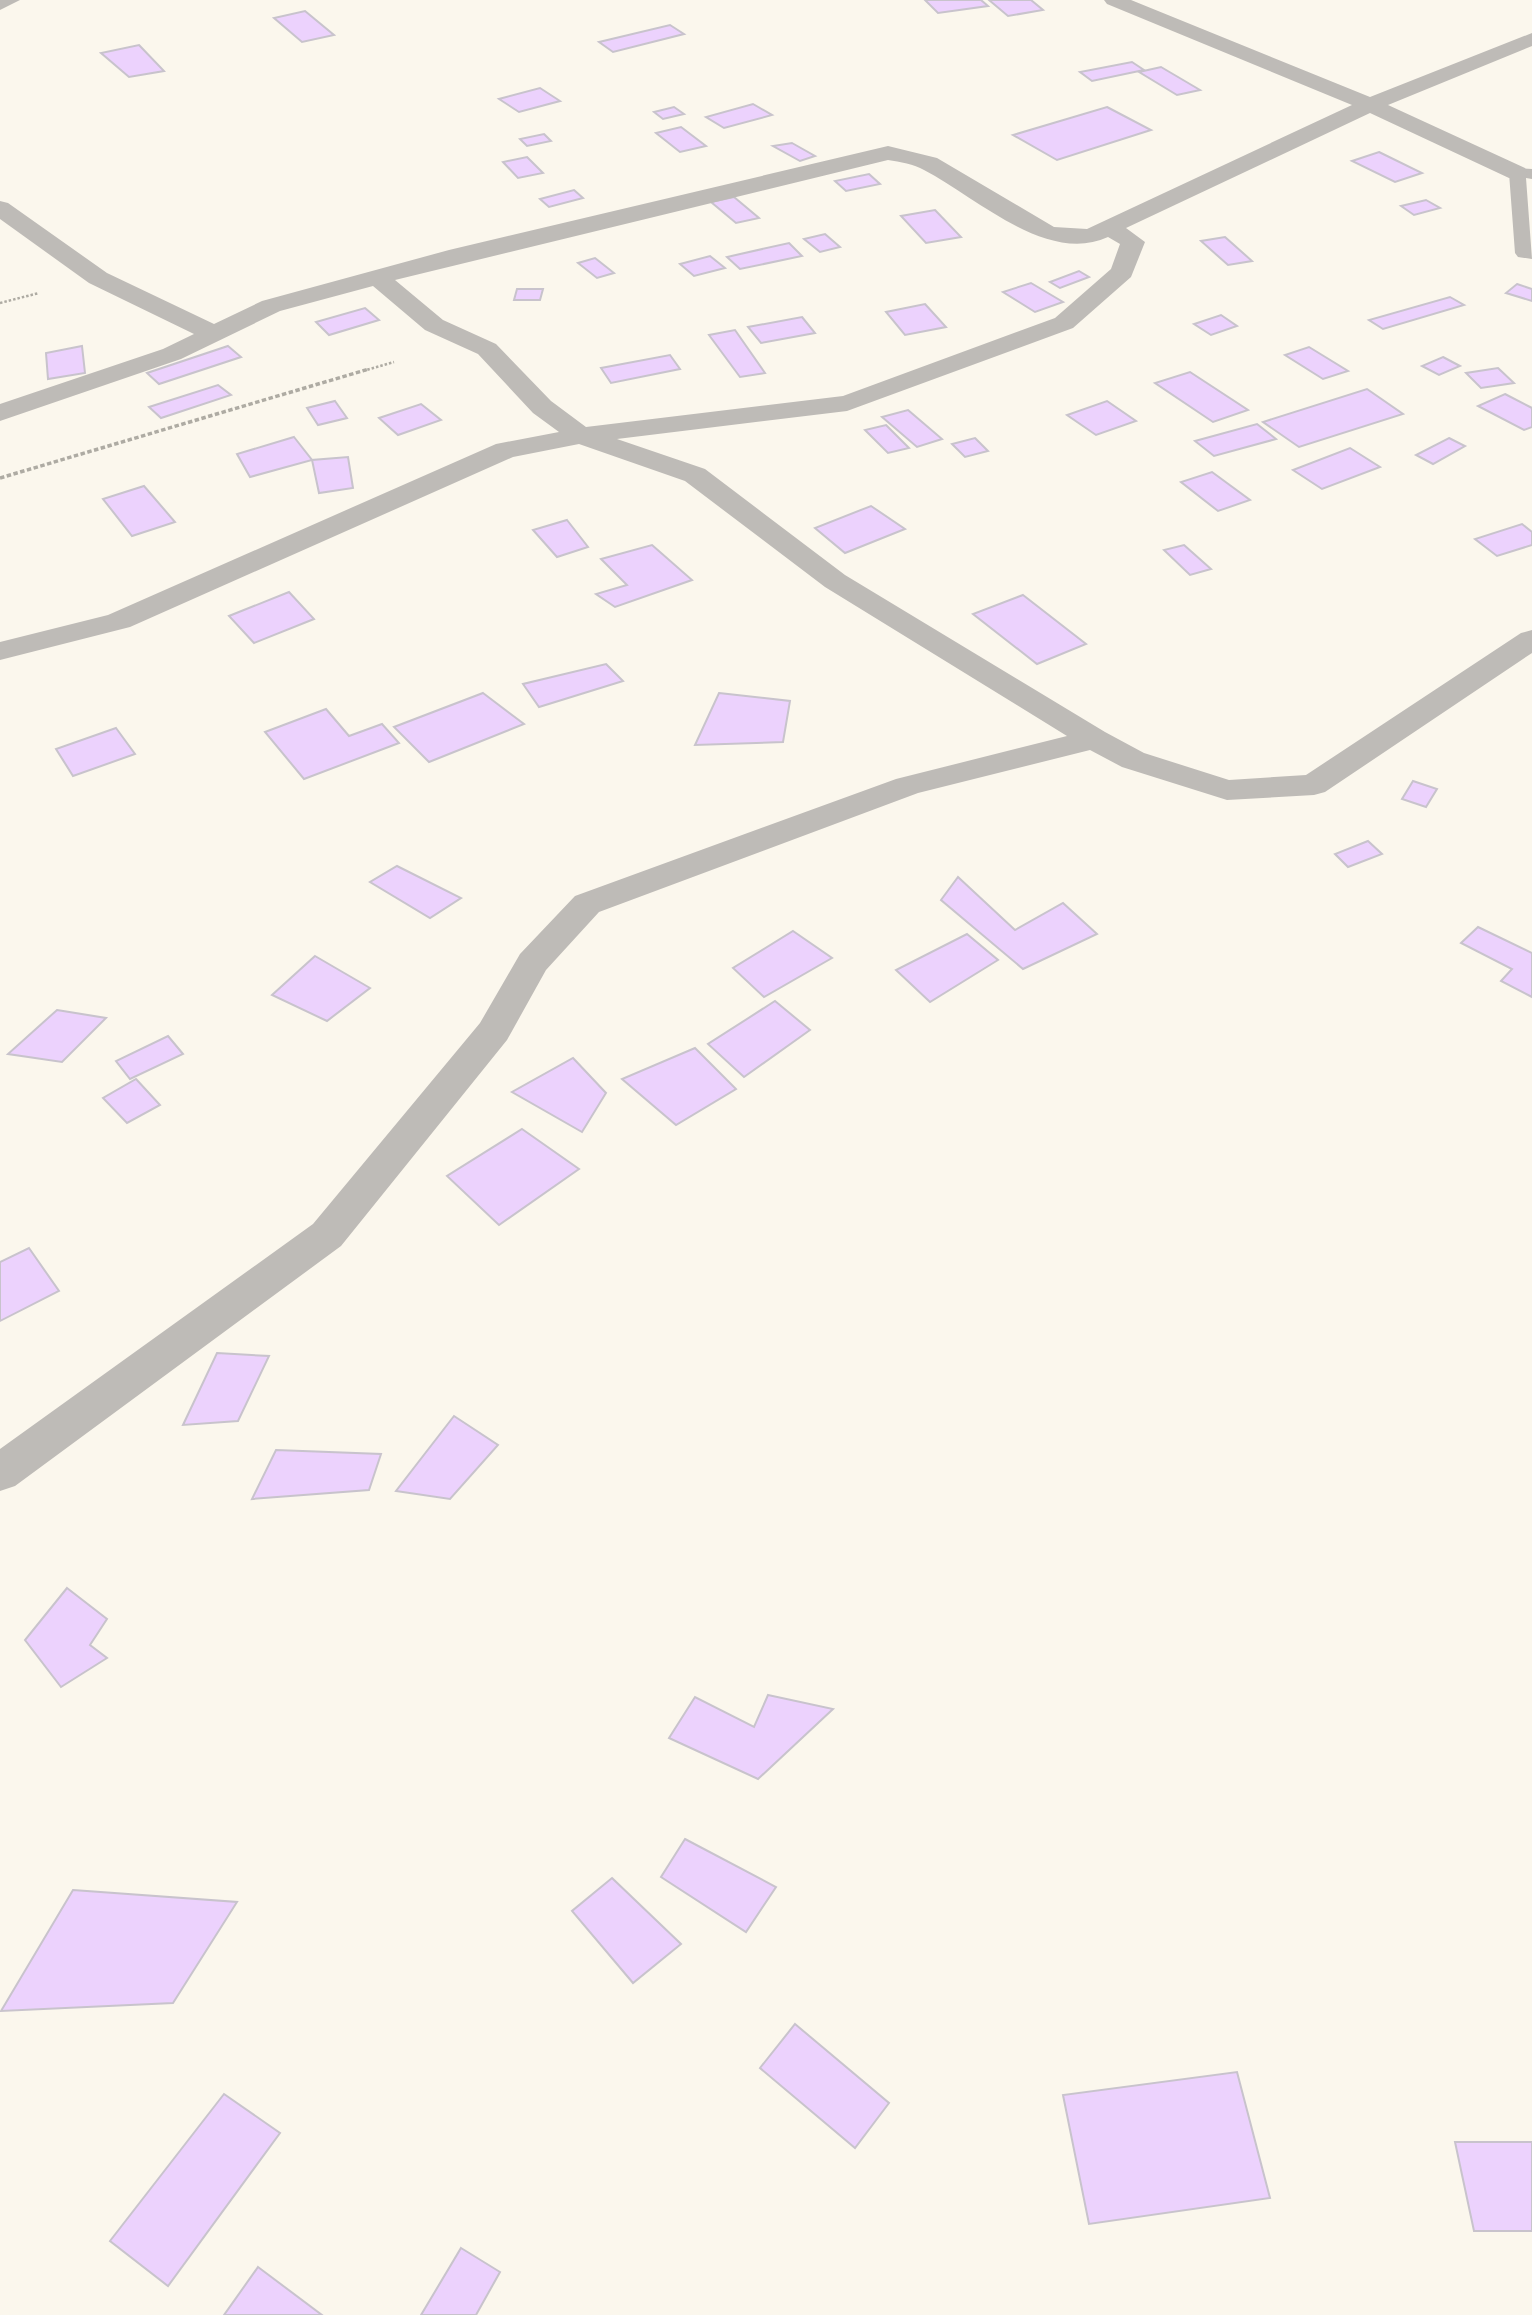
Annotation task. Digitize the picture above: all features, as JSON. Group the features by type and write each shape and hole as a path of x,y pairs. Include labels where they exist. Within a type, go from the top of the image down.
{"street":[{"path":"0,4 10,0"},
{"path":"1114,0 1370,105 1525,173"},
{"path":"0,413 172,354 271,306 377,277 888,153 929,163 1049,234 1090,236 1370,105 1532,39"},
{"path":"0,208 98,278 188,323 216,332"},
{"path":"0,651 119,621 506,450 581,436 847,403 1064,323 1122,272 1133,242 1111,228"},
{"path":"377,277 435,325 487,349 542,407 581,436 695,475 835,582 1094,739 1133,760 1227,790 1314,785 1532,639"},
{"path":"0,1473 327,1235 494,1031 532,963 587,904 907,786 1094,739"}],"lane":[{"path":"1525,173 1524,253 1532,254"}],"path":[{"path":"0,478 394,362"}],"building":[{"path":"925,0 981,0 988,6 938,13"},
{"path":"989,0 1031,0 1043,10 1008,16"},
{"path":"305,11 334,35 302,42 274,18"},
{"path":"670,25 684,34 613,52 599,42"},
{"path":"139,45 164,71 129,77 101,53"},
{"path":"1132,62 1144,70 1092,81 1080,72"},
{"path":"1161,67 1200,90 1177,95 1139,72"},
{"path":"540,88 560,101 519,112 499,99"},
{"path":"753,104 772,115 724,128 706,117"},
{"path":"674,107 684,114 663,119 654,112"},
{"path":"1107,107 1151,130 1057,160 1013,135"},
{"path":"681,127 706,146 680,152 656,133"},
{"path":"544,134 551,141 527,146 520,139"},
{"path":"792,143 815,156 800,161 773,146"},
{"path":"1379,152 1422,173 1395,182 1352,161"},
{"path":"527,157 543,173 518,178 503,162"},
{"path":"869,174 880,184 846,191 835,181"},
{"path":"574,190 583,198 549,207 540,199"},
{"path":"734,197 759,218 736,223 711,202"},
{"path":"1426,200 1440,208 1414,215 1401,206"},
{"path":"935,210 961,237 926,243 901,216"},
{"path":"825,234 840,247 820,252 804,239"},
{"path":"1225,237 1252,261 1228,265 1201,241"},
{"path":"789,243 802,256 740,269 727,257"},
{"path":"710,256 725,268 694,276 680,264"},
{"path":"595,258 614,273 597,278 578,263"},
{"path":"1079,271 1089,277 1060,288 1050,282"},
{"path":"1031,283 1063,302 1035,312 1003,292"},
{"path":"1517,284 1532,289 1532,301 1506,293"},
{"path":"517,289 543,289 540,300 514,300"},
{"path":"1450,297 1464,305 1383,329 1369,320"},
{"path":"925,304 946,327 905,335 886,312"},
{"path":"365,308 379,320 329,335 316,322"},
{"path":"1221,315 1237,326 1211,335 1194,324"},
{"path":"802,317 815,333 761,343 748,327"},
{"path":"735,330 765,373 740,377 709,335"},
{"path":"82,346 85,373 48,379 46,353"},
{"path":"228,346 241,357 159,384 147,373"},
{"path":"1309,347 1348,371 1323,379 1285,355"},
{"path":"670,355 680,369 611,383 601,368"},
{"path":"1443,357 1460,366 1439,375 1422,366"},
{"path":"1498,368 1514,383 1481,388 1466,373"},
{"path":"1190,372 1248,410 1213,422 1155,383"},
{"path":"218,385 231,395 161,418 149,407"},
{"path":"1367,389 1403,414 1299,447 1263,422"},
{"path":"1505,394 1532,408 1532,427 1524,430 1478,406"},
{"path":"335,401 347,418 318,425 307,408"},
{"path":"1107,401 1136,421 1096,435 1067,415"},
{"path":"421,404 441,420 398,435 379,418"},
{"path":"908,410 942,439 917,447 882,417"},
{"path":"1257,424 1276,439 1214,456 1195,441"},
{"path":"886,425 909,448 888,453 865,430"},
{"path":"294,437 312,460 250,477 237,454"},
{"path":"975,438 988,451 965,457 952,444"},
{"path":"1449,438 1465,446 1433,464 1416,455"},
{"path":"1350,448 1380,467 1322,489 1293,470"},
{"path":"348,457 353,488 319,493 312,460"},
{"path":"1212,472 1250,500 1218,511 1181,482"},
{"path":"144,486 175,522 132,536 103,499"},
{"path":"871,506 905,529 845,553 815,528"},
{"path":"567,520 588,547 557,557 533,530"},
{"path":"1522,524 1532,532 1532,545 1497,556 1475,539"},
{"path":"652,545 692,580 615,607 596,594 627,585 601,559"},
{"path":"1184,545 1211,569 1190,575 1164,550"},
{"path":"289,592 314,619 254,643 229,616"},
{"path":"1023,595 1086,644 1037,664 973,614"},
{"path":"606,664 623,681 539,707 523,684"},
{"path":"483,693 524,724 429,762 394,727"},
{"path":"719,693 790,701 783,742 695,745"},
{"path":"326,709 349,736 382,724 399,743 304,779 265,732"},
{"path":"116,728 135,754 73,776 56,749"},
{"path":"1413,781 1437,789 1426,807 1402,799"},
{"path":"1368,841 1382,854 1348,867 1335,854"},
{"path":"397,866 461,898 430,918 370,882"},
{"path":"958,877 1015,930 1063,903 1097,934 1023,969 941,900"},
{"path":"1478,927 1532,953 1532,997 1501,981 1512,969 1461,943"},
{"path":"793,931 832,958 764,997 733,968"},
{"path":"967,934 998,960 930,1002 896,970"},
{"path":"315,956 370,988 327,1021 272,995"},
{"path":"775,1001 810,1030 744,1077 708,1044"},
{"path":"57,1010 106,1018 62,1062 8,1054"},
{"path":"168,1036 183,1054 130,1079 116,1061"},
{"path":"695,1048 736,1089 676,1125 622,1079"},
{"path":"573,1058 606,1093 582,1132 512,1092"},
{"path":"136,1079 160,1105 127,1123 103,1098"},
{"path":"522,1129 579,1169 499,1225 447,1176"},
{"path":"29,1248 59,1291 0,1321 0,1262"},
{"path":"217,1353 269,1356 238,1421 183,1425"},
{"path":"454,1416 498,1445 450,1499 396,1491"},
{"path":"276,1450 381,1454 369,1490 252,1499"},
{"path":"67,1588 107,1619 90,1645 107,1658 61,1687 25,1640"},
{"path":"768,1695 833,1709 758,1779 669,1738 695,1697 754,1727"},
{"path":"685,1839 776,1887 746,1932 661,1877"},
{"path":"612,1878 681,1944 633,1983 572,1911"},
{"path":"73,1890 237,1902 173,2003 1,2011"},
{"path":"795,2024 889,2103 855,2148 760,2068"},
{"path":"1237,2072 1270,2198 1089,2224 1063,2095"},
{"path":"224,2094 280,2133 168,2286 110,2241"},
{"path":"1455,2142 1532,2142 1532,2231 1474,2231"},
{"path":"461,2248 500,2272 476,2315 421,2315"},
{"path":"258,2267 322,2315 224,2315"}]}
